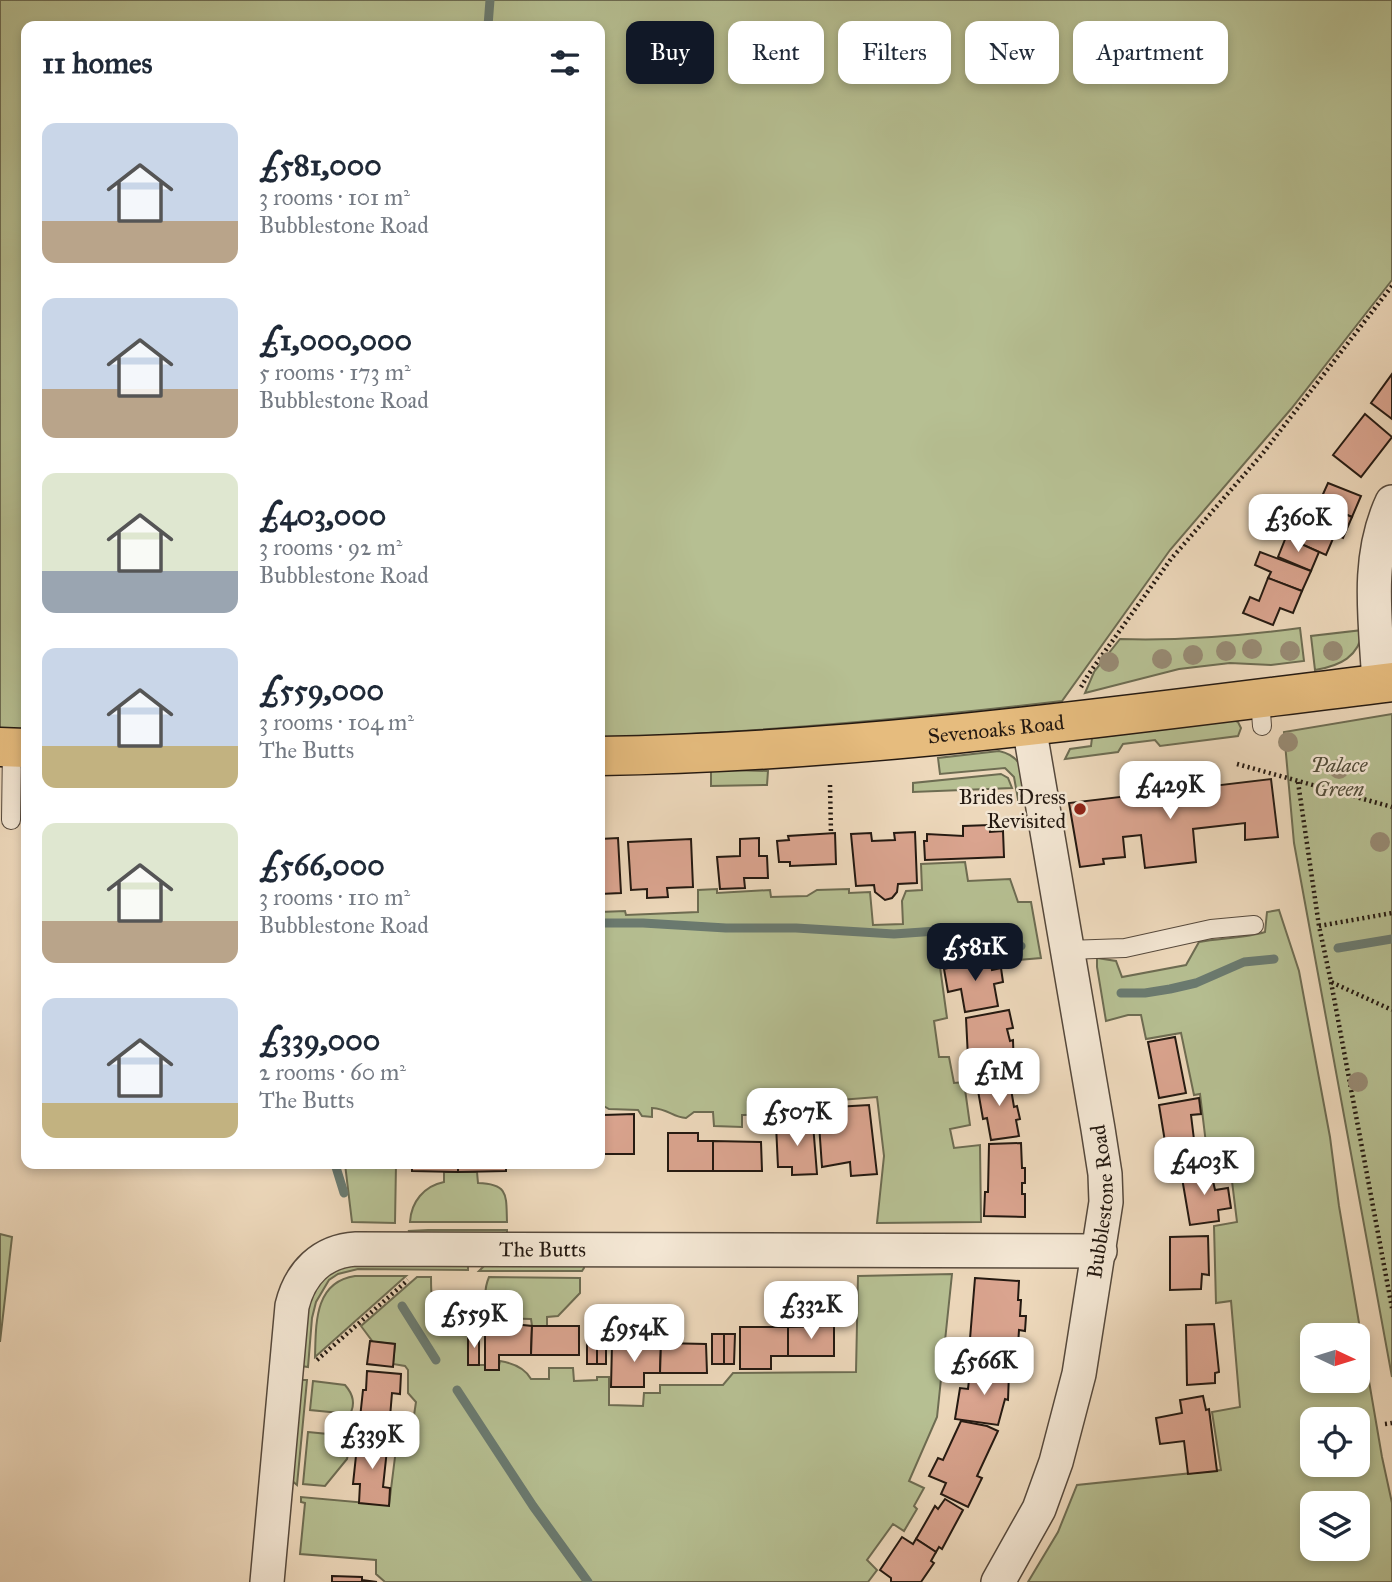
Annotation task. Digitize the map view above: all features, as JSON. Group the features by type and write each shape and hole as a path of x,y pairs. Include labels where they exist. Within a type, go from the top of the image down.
{"main road":[{"name":"Sevenoaks Road","path":"605,756 841,744 1029,726 1261,712 1386,683"}],"street":[{"path":"1386,683 1374,596 1375,561 1384,521 1392,502"},
{"name":"Bubblestone Road","path":"998,1582 1032,1523 1052,1478 1079,1374 1106,1205 1105,1174 1029,726"},
{"name":"The Butts","path":"267,1582 292,1306 306,1275 321,1260 334,1253 356,1248 1100,1251"}],"lane":[{"path":"11,820 13,747"},
{"path":"1067,950 1125,948 1211,929 1254,925"}],"path":[{"path":"1080,692 1088,675 1171,559 1263,453 1392,286"},
{"path":"1237,764 1392,807"},
{"path":"1298,782 1319,926 1392,1308"},
{"path":"830,785 831,834"},
{"path":"1319,926 1392,914"},
{"path":"1331,982 1392,1010"},
{"path":"311,1365 415,1273"},
{"path":"1385,1424 1392,1423"}],"green space":[{"path":"0,0 1392,0 1392,280 1291,409 1170,550 1062,701 831,724 605,738 605,21 21,21 21,733 0,732"},
{"path":"1300,628 1304,661 1271,665 1230,663 1179,669 1085,693 1094,672 1120,639 1210,637"},
{"path":"1363,630 1357,647 1347,659 1315,670 1311,636"},
{"name":"Palace Green","path":"1392,714 1392,1377 1294,843 1284,732"},
{"path":"1234,720 1241,728 1238,736 1160,746 1155,740 1123,744 1118,752 1065,759 1070,749 1091,746 1092,738"},
{"path":"999,751 1015,758 1023,771 1028,804 1019,805 1014,777 1005,768 940,774 938,758"},
{"path":"711,771 768,771 767,785 711,786"},
{"path":"1001,774 1008,778 1012,788 913,792 913,783"},
{"path":"965,862 968,881 1010,879 1018,902 1031,902 1041,958 1018,960 976,944 952,942 955,963 940,967 947,1018 934,1021 939,1057 949,1057 954,1083 964,1082 970,1125 950,1129 954,1148 980,1145 981,1222 877,1223 884,1156 877,1097 815,1102 816,1114 742,1115 742,1127 714,1126 713,1112 694,1112 686,1118 652,1108 652,1117 642,1116 638,1110 605,1107 605,912 625,911 626,915 698,912 698,890 717,889 717,893 770,890 771,897 807,896 817,890 849,889 849,893 870,892 873,925 903,924 902,901 906,891 922,890 921,864"},
{"path":"1279,910 1299,971 1330,1137 1359,1323 1300,1323 1300,1393 1370,1393 1370,1387 1392,1503 1392,1582 1028,1582 1058,1532 1077,1485 1221,1470 1212,1412 1240,1407 1231,1301 1216,1303 1214,1226 1237,1222 1229,1157 1208,1160 1200,1094 1194,1095 1181,1033 1146,1039 1141,1015 1128,1015 1106,1021 1097,958 1116,961 1122,977 1186,965 1199,942 1265,932 1267,912"},
{"path":"346,1169 396,1169 395,1223 352,1222"},
{"path":"444,1172 477,1172 478,1183 501,1189 506,1198 507,1222 410,1222 413,1208 420,1196 430,1187 444,1182"},
{"path":"507,1230 507,1237 410,1234 409,1231"},
{"path":"0,1234 12,1237 0,1342"},
{"path":"468,1263 468,1270 358,1269 338,1274 329,1280 316,1302 308,1367 301,1366 309,1294 337,1266"},
{"path":"487,1263 584,1263 584,1268 582,1271 479,1271"},
{"path":"952,1274 937,1417 909,1481 924,1488 914,1506 917,1509 904,1531 893,1524 867,1560 877,1570 868,1582 385,1582 376,1574 376,1560 300,1554 305,1503 301,1502 301,1497 389,1505 397,1441 410,1442 416,1402 408,1393 408,1370 405,1366 393,1364 395,1344 373,1342 361,1326 417,1277 431,1277 434,1314 441,1334 468,1334 468,1365 485,1365 485,1370 498,1370 500,1361 505,1362 522,1369 531,1379 549,1379 549,1368 573,1368 574,1381 609,1377 609,1405 643,1406 644,1393 660,1393 660,1385 723,1385 733,1373 856,1372 858,1276"},
{"path":"355,1276 406,1276 315,1357 320,1306 332,1287"},
{"path":"489,1277 580,1278 580,1293 558,1316 547,1317 547,1326 532,1326 531,1319 497,1317 492,1314 486,1300"},
{"path":"300,1380 307,1380 297,1485 290,1479"},
{"path":"313,1381 345,1385 353,1399 350,1414 310,1410"},
{"path":"308,1432 358,1437 356,1454 348,1454 347,1459 325,1486 303,1484"}],"building":[{"path":"1392,374 1392,419 1371,403"},
{"path":"1365,414 1392,437 1361,477 1333,455"},
{"path":"1328,483 1361,496 1352,517 1319,503"},
{"path":"1319,503 1352,517 1343,538 1311,524"},
{"path":"1303,521 1335,534 1326,555 1294,541"},
{"path":"1286,537 1319,552 1311,571 1278,557"},
{"path":"1260,552 1311,571 1302,591 1268,578 1271,572 1255,565"},
{"path":"1268,578 1302,591 1293,613 1280,608 1273,625 1243,613 1250,597 1259,601"},
{"path":"1271,779 1278,837 1245,840 1245,823 1193,829 1196,862 1145,868 1141,835 1123,837 1125,857 1103,859 1104,864 1080,867 1069,803"},
{"path":"990,825 990,832 1003,831 1004,857 925,860 924,841 927,841 927,834 963,836 963,826"},
{"path":"915,832 917,883 898,884 897,892 892,898 885,900 875,892 874,885 856,886 851,834 871,833 872,841 895,840 894,833"},
{"path":"835,833 836,864 790,866 790,862 779,862 777,841 789,840 788,836"},
{"path":"618,838 621,893 605,894 605,839"},
{"path":"759,838 759,856 767,856 768,878 744,878 745,888 720,889 717,857 740,856 740,839"},
{"path":"691,839 693,887 667,888 668,897 647,898 647,889 631,890 628,842"},
{"path":"989,957 992,970 1001,968 1003,982 994,984 998,1006 965,1012 961,989 948,992 944,969 956,966 956,963"},
{"path":"1009,1010 1013,1028 1007,1029 1010,1041 1013,1040 1014,1070 969,1078 966,1018"},
{"path":"1175,1037 1186,1093 1159,1098 1148,1042"},
{"path":"1009,1077 1014,1107 1017,1106 1020,1119 1016,1120 1019,1136 991,1140 987,1118 983,1119 977,1085 981,1085 980,1082"},
{"path":"1199,1098 1201,1114 1191,1115 1196,1156 1168,1160 1159,1105"},
{"path":"869,1105 877,1174 851,1176 850,1162 822,1167 819,1124 837,1122 835,1107"},
{"path":"634,1114 634,1154 605,1154 605,1115"},
{"path":"813,1124 817,1174 792,1175 792,1167 778,1167 776,1125"},
{"path":"668,1133 698,1133 698,1141 713,1141 713,1171 668,1171"},
{"path":"713,1141 761,1142 762,1171 713,1171"},
{"path":"1021,1143 1022,1168 1025,1168 1022,1194 1025,1194 1025,1217 984,1216 985,1192 988,1192 989,1144"},
{"path":"1210,1167 1215,1190 1228,1188 1231,1208 1218,1210 1219,1221 1190,1225 1181,1172"},
{"path":"412,1169 458,1169 458,1172"},
{"path":"458,1169 506,1169 506,1171 458,1172"},
{"path":"1208,1236 1209,1275 1202,1274 1201,1289 1170,1290 1170,1237"},
{"path":"975,1278 1019,1281 1018,1300 1021,1300 1020,1316 1026,1316 1025,1331 1019,1330 1018,1346 1014,1345 1014,1355 969,1351"},
{"path":"504,1323 532,1326 531,1355 499,1355 499,1370 485,1370 485,1326 504,1326"},
{"path":"1214,1324 1219,1372 1215,1373 1215,1383 1187,1385 1186,1325"},
{"path":"532,1326 579,1326 579,1355 531,1355"},
{"path":"834,1326 834,1356 788,1356 788,1327"},
{"path":"740,1327 788,1327 788,1356 771,1356 771,1369 740,1369"},
{"path":"468,1334 479,1334 479,1365 468,1365"},
{"path":"587,1334 597,1334 597,1364 587,1364"},
{"path":"597,1334 606,1334 606,1364 597,1364"},
{"path":"712,1334 724,1334 724,1364 712,1364"},
{"path":"724,1334 735,1334 734,1364 724,1364"},
{"path":"370,1341 395,1344 393,1367 367,1364"},
{"path":"661,1343 660,1373 644,1373 644,1387 611,1387 612,1344"},
{"path":"661,1343 706,1344 707,1373 660,1373"},
{"path":"978,1367 1009,1373 1008,1400 1005,1399 998,1425 955,1419 960,1388 968,1389 969,1380 976,1381"},
{"path":"367,1371 401,1374 400,1394 392,1393 390,1417 405,1418 403,1439 358,1437"},
{"path":"1203,1396 1206,1410 1209,1409 1217,1471 1188,1474 1184,1441 1160,1444 1156,1418 1182,1413 1180,1400"},
{"path":"961,1421 998,1431 977,1476 982,1478 968,1507 941,1494 946,1483 929,1476 938,1458 943,1460"},
{"path":"358,1437 388,1440 383,1487 390,1488 389,1506 359,1503 360,1484 353,1484"},
{"path":"945,1499 963,1510 942,1549 939,1547 936,1552 916,1539 935,1506 938,1509"},
{"path":"902,1537 913,1544 916,1539 936,1552 931,1561 934,1563 921,1582 891,1582 891,1578 880,1570"},
{"path":"332,1576 362,1577 362,1580 377,1582 332,1582"}],"waterway":[{"path":"488,21 490,0"},
{"path":"605,923 796,928 894,934 951,930 1001,939 1021,946"},
{"path":"1338,948 1392,939"},
{"path":"1121,993 1170,989 1196,983 1244,962 1274,959"},
{"path":"337,1169 344,1193"},
{"path":"402,1306 436,1360"},
{"path":"457,1390 533,1506 588,1582"}],"place":[{"name":"Brides Dress Revisited","path":"1080,809"}]}
